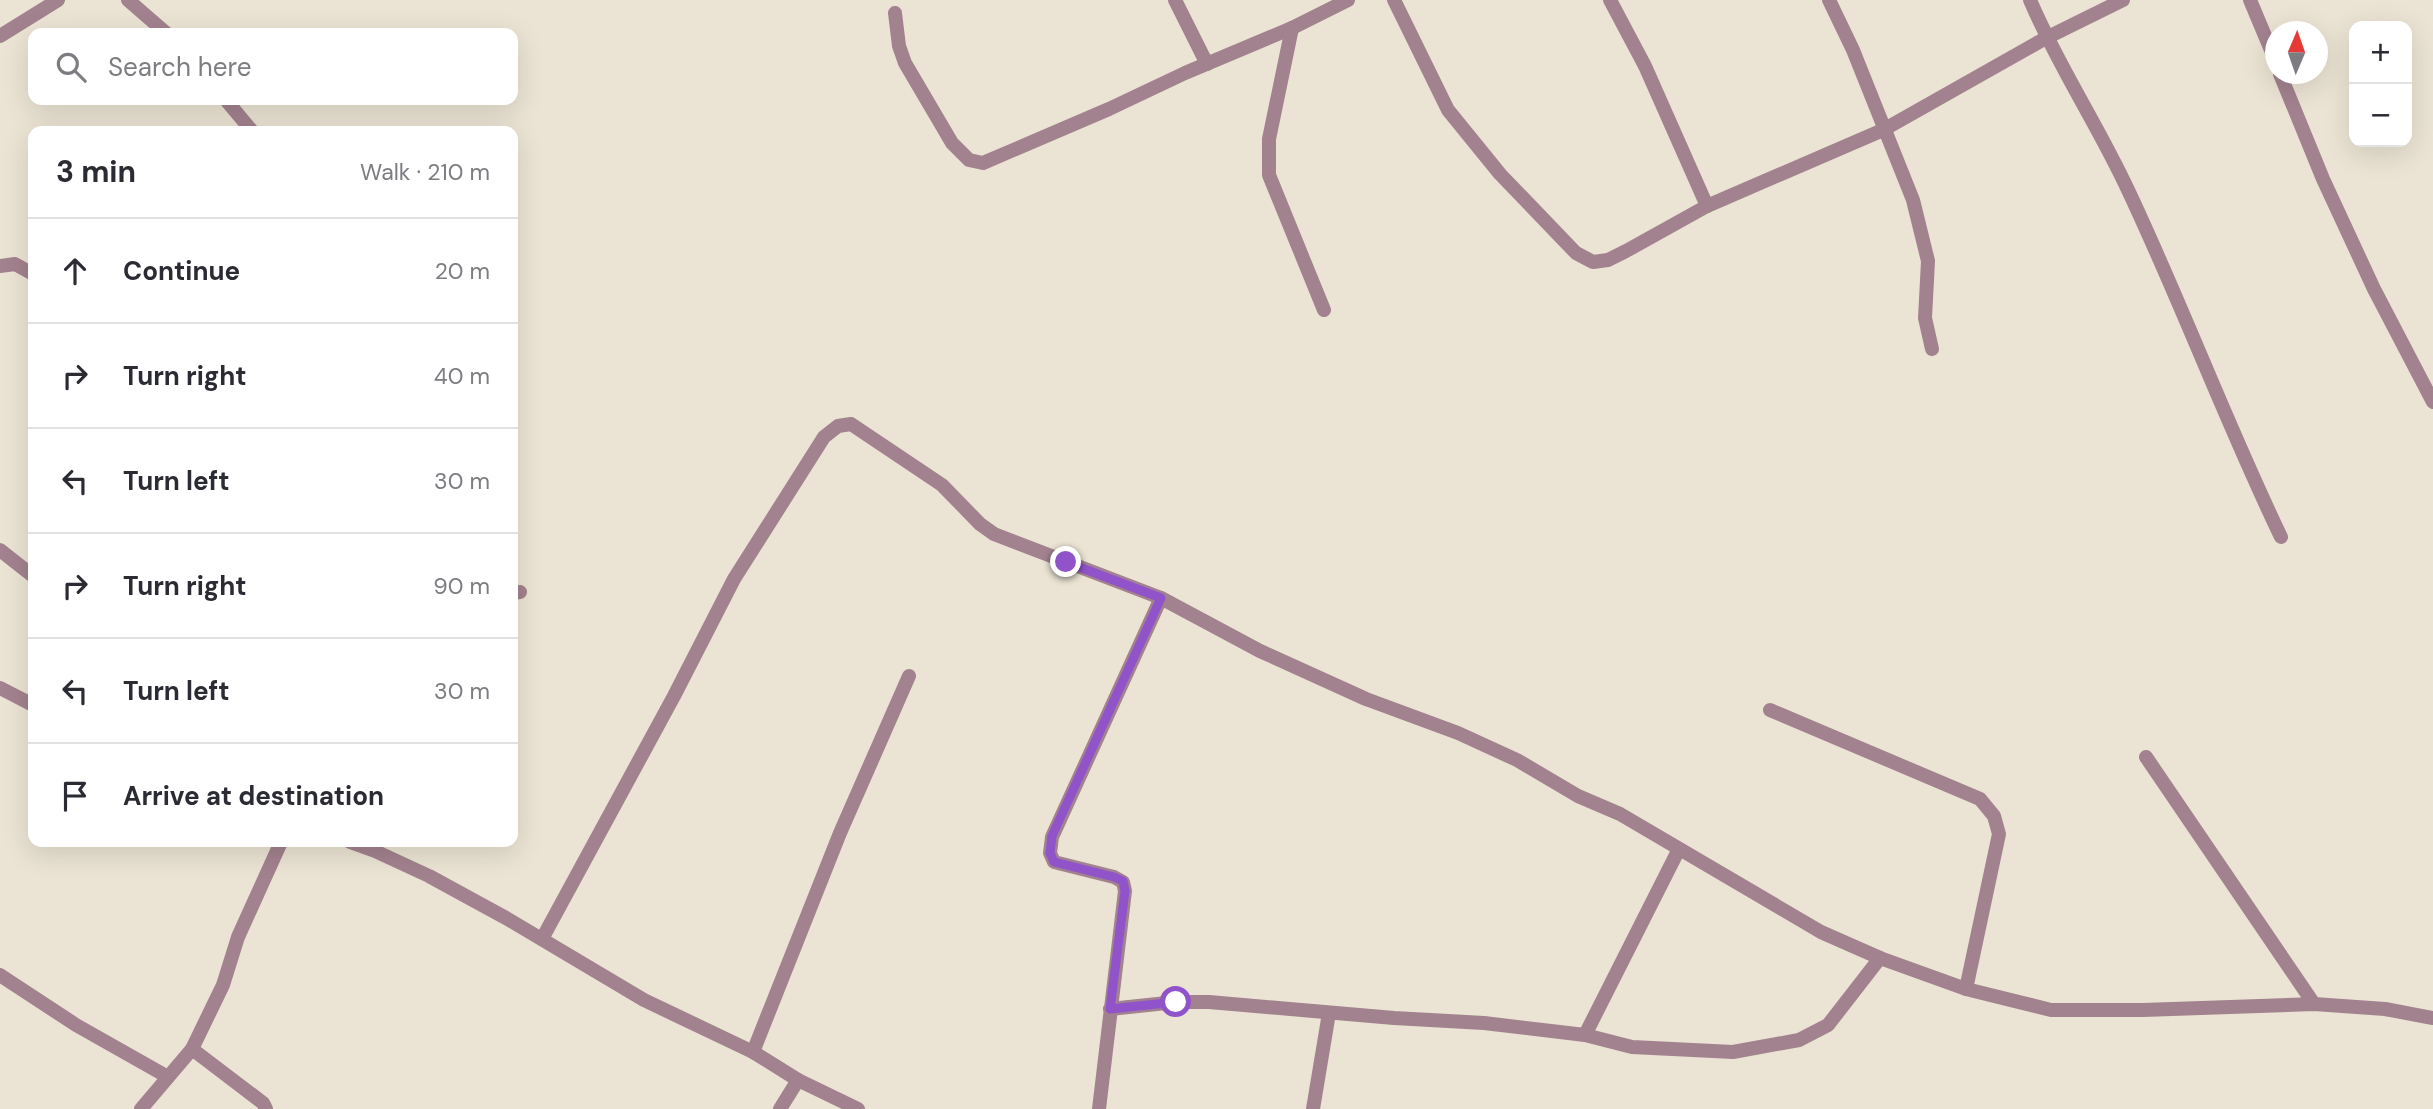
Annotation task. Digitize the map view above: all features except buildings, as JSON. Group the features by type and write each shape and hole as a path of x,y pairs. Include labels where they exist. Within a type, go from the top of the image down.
{"street":[{"path":"0,36 58,0"},
{"path":"128,0 160,28"},
{"path":"1175,0 1207,64"},
{"path":"895,13 899,46 911,74 952,143 969,160 983,163 1292,28 1348,0"},
{"path":"1394,0 1448,110 1500,174 1576,253 1593,262 1608,260 1707,206 1884,130 2046,38 2123,0"},
{"path":"1610,0 1645,66 1707,206"},
{"path":"1829,0 1853,50 1913,200 1928,261 1925,318 1932,349"},
{"path":"2030,0 2046,38 2121,173 2251,475 2281,537"},
{"path":"2250,0 2265,36"},
{"path":"1292,28 1269,139 1269,175 1324,310"},
{"path":"2284,84 2323,179 2374,289 2433,402"},
{"path":"230,105 248,126"},
{"path":"0,266 15,264 28,271"},
{"path":"542,939 674,696 734,579 824,437 838,426 851,424 942,485 980,524 995,534 1161,598 1260,652 1366,699 1458,733 1517,760 1578,796 1620,814 1821,932 1880,958 1966,989 2060,1010 2314,1003 2385,1009 2433,1018"},
{"path":"0,550 28,572"},
{"path":"1099,1109 1125,891 1123,881 1114,877 1054,862 1050,853 1052,836 1161,598"},
{"path":"753,1052 840,833 909,676"},
{"path":"0,688 28,702"},
{"path":"1770,710 1980,799 1994,816 1999,834 1966,989"},
{"path":"2146,757 2314,1003"},
{"path":"141,1109 192,1049 223,985 238,937 279,847"},
{"path":"362,847 429,876 644,1000 753,1052 798,1080 858,1109"},
{"path":"1585,1035 1678,849"},
{"path":"1110,1009 1176,1002 1209,1002 1484,1023 1585,1035 1632,1047 1733,1052 1799,1040 1828,1025 1880,958"},
{"path":"0,975 76,1025 168,1077"},
{"path":"1313,1109 1329,1013"},
{"path":"192,1049 263,1103 267,1109"},
{"path":"780,1109 798,1080"}],"route":[{"path":"1066,562 1161,598 1052,836 1050,853 1054,862 1123,881 1125,891 1110,1009 1176,1002"}]}
